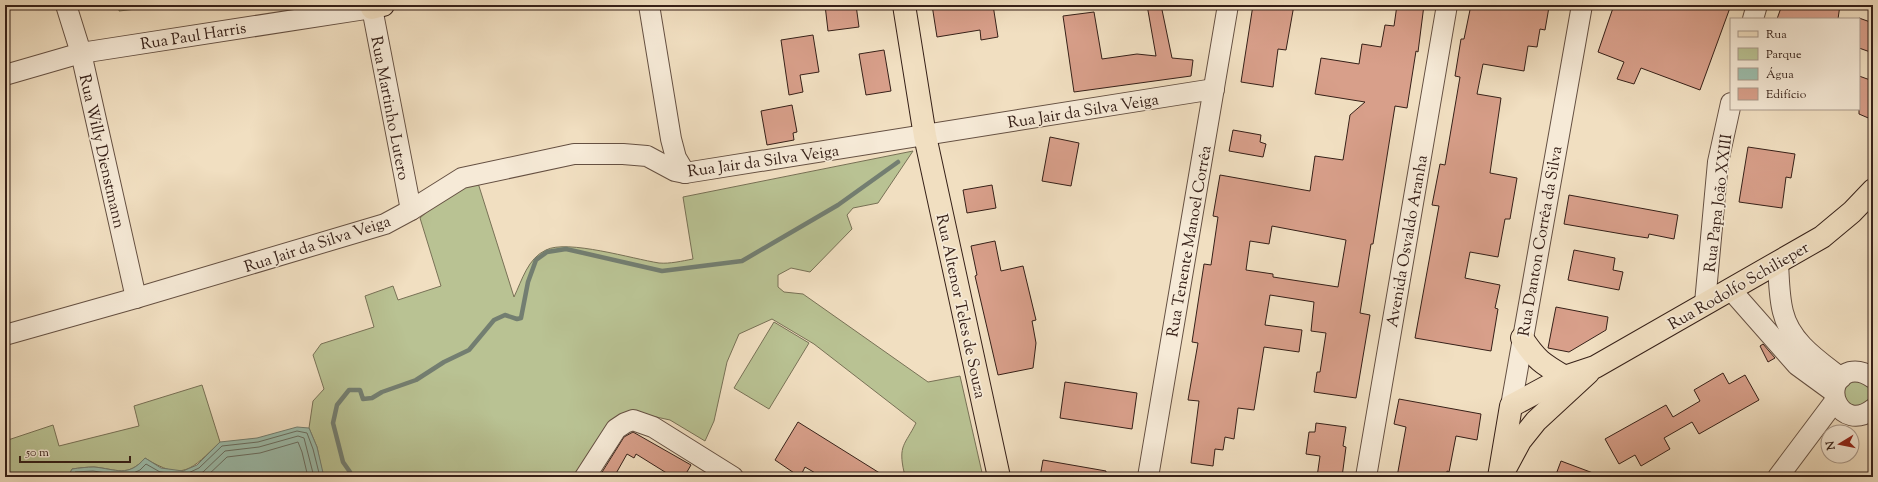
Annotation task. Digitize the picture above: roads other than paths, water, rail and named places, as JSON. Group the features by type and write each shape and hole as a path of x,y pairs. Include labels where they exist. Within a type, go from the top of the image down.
{"main road":[{"name":"Rua Altenor Teles de Souza","path":"904,5 925,136 999,477"},
{"name":"Rua Rodolfo Schilieper","path":"1500,477 1520,441 1536,421 1595,367 1822,237 1852,212 1873,190"},
{"path":"1522,338 1534,356 1545,366 1565,376"},
{"name":"Rua Rodolfo Schilieper","path":"1511,406 1565,376 1595,367"},
{"name":"Rua Danton Corrêa da Silva","path":"1500,477 1511,406"}],"street":[{"name":"Rua Willy Dienstmann","path":"66,5 81,53 136,298"},
{"path":"649,5 671,139 676,158 685,173"},
{"name":"Rua Tenente Manoel Corrêa","path":"1148,477 1228,5"},
{"name":"Avenida Osvaldo Aranha","path":"1366,477 1446,5"},
{"name":"Rua Danton Corrêa da Silva","path":"1511,406 1582,5"},
{"path":"1753,18 1757,5"},
{"name":"Rua Paul Harris","path":"5,75 81,53 375,6"},
{"name":"Rua Martinho Lutero","path":"375,6 411,210"},
{"name":"Rua Jair da Silva Veiga","path":"5,335 136,298 385,224 411,210 462,178 574,154 623,154 647,156 675,171 685,173 1214,89"},
{"name":"Rua Papa João XXIII","path":"1705,303 1718,162 1730,108"},
{"path":"1778,263 1783,312 1789,328 1837,390 1840,409 1848,414 1857,416 1871,415"},
{"path":"1731,290 1797,365 1837,390"},
{"path":"1778,477 1837,390 1854,371 1861,372 1873,378"},
{"path":"585,477 616,429 633,420 653,427 733,477"}],"water":[{"path":"297,427 309,428 317,447 324,477 68,477 72,469 80,468 94,467 121,471 127,470 139,464 145,458 161,468 183,471 197,465 220,442 257,438"}],"waterway":[{"path":"349,477 350,472 343,462 333,423 337,405 349,390 360,390 363,399 372,398 382,392 416,380 444,362 469,350 494,320 505,315 517,319 521,318 528,282 536,260 547,252 566,249 662,271 742,261 838,205 898,162"}]}
